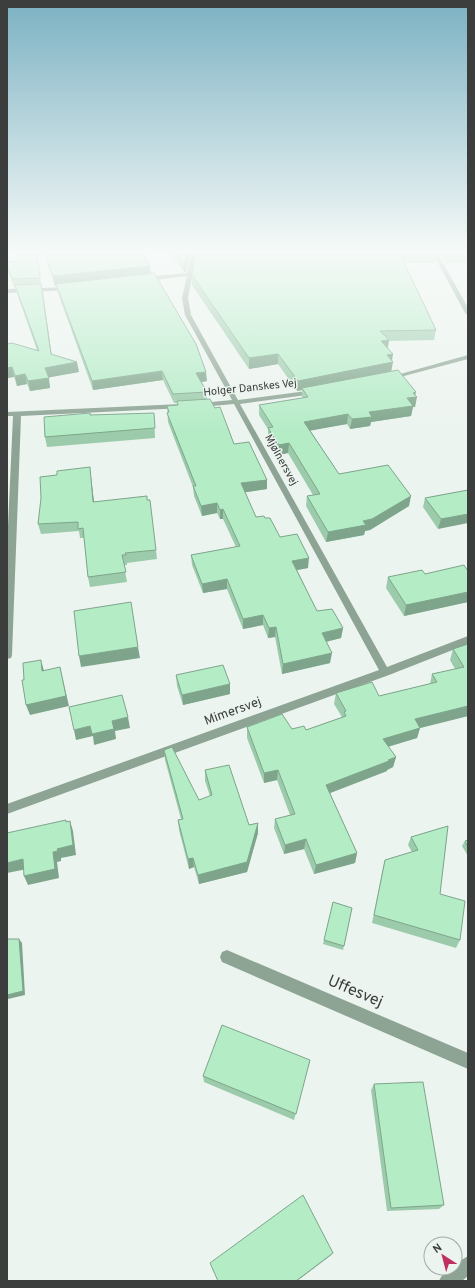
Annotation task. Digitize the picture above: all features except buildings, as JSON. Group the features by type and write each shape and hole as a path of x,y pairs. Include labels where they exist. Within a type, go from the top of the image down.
{"street":[{"name":"Mjølnersvej","path":"187,312 385,672"},
{"path":"379,380 468,357"},
{"name":"Holger Danskes Vej","path":"7,414 159,408 237,402 321,391"},
{"path":"7,654 17,414"},
{"name":"Mimersvej","path":"7,809 385,672 468,640"},
{"name":"Uffesvej","path":"227,956 468,1061"},
{"path":"448,1281 468,1265"}]}
